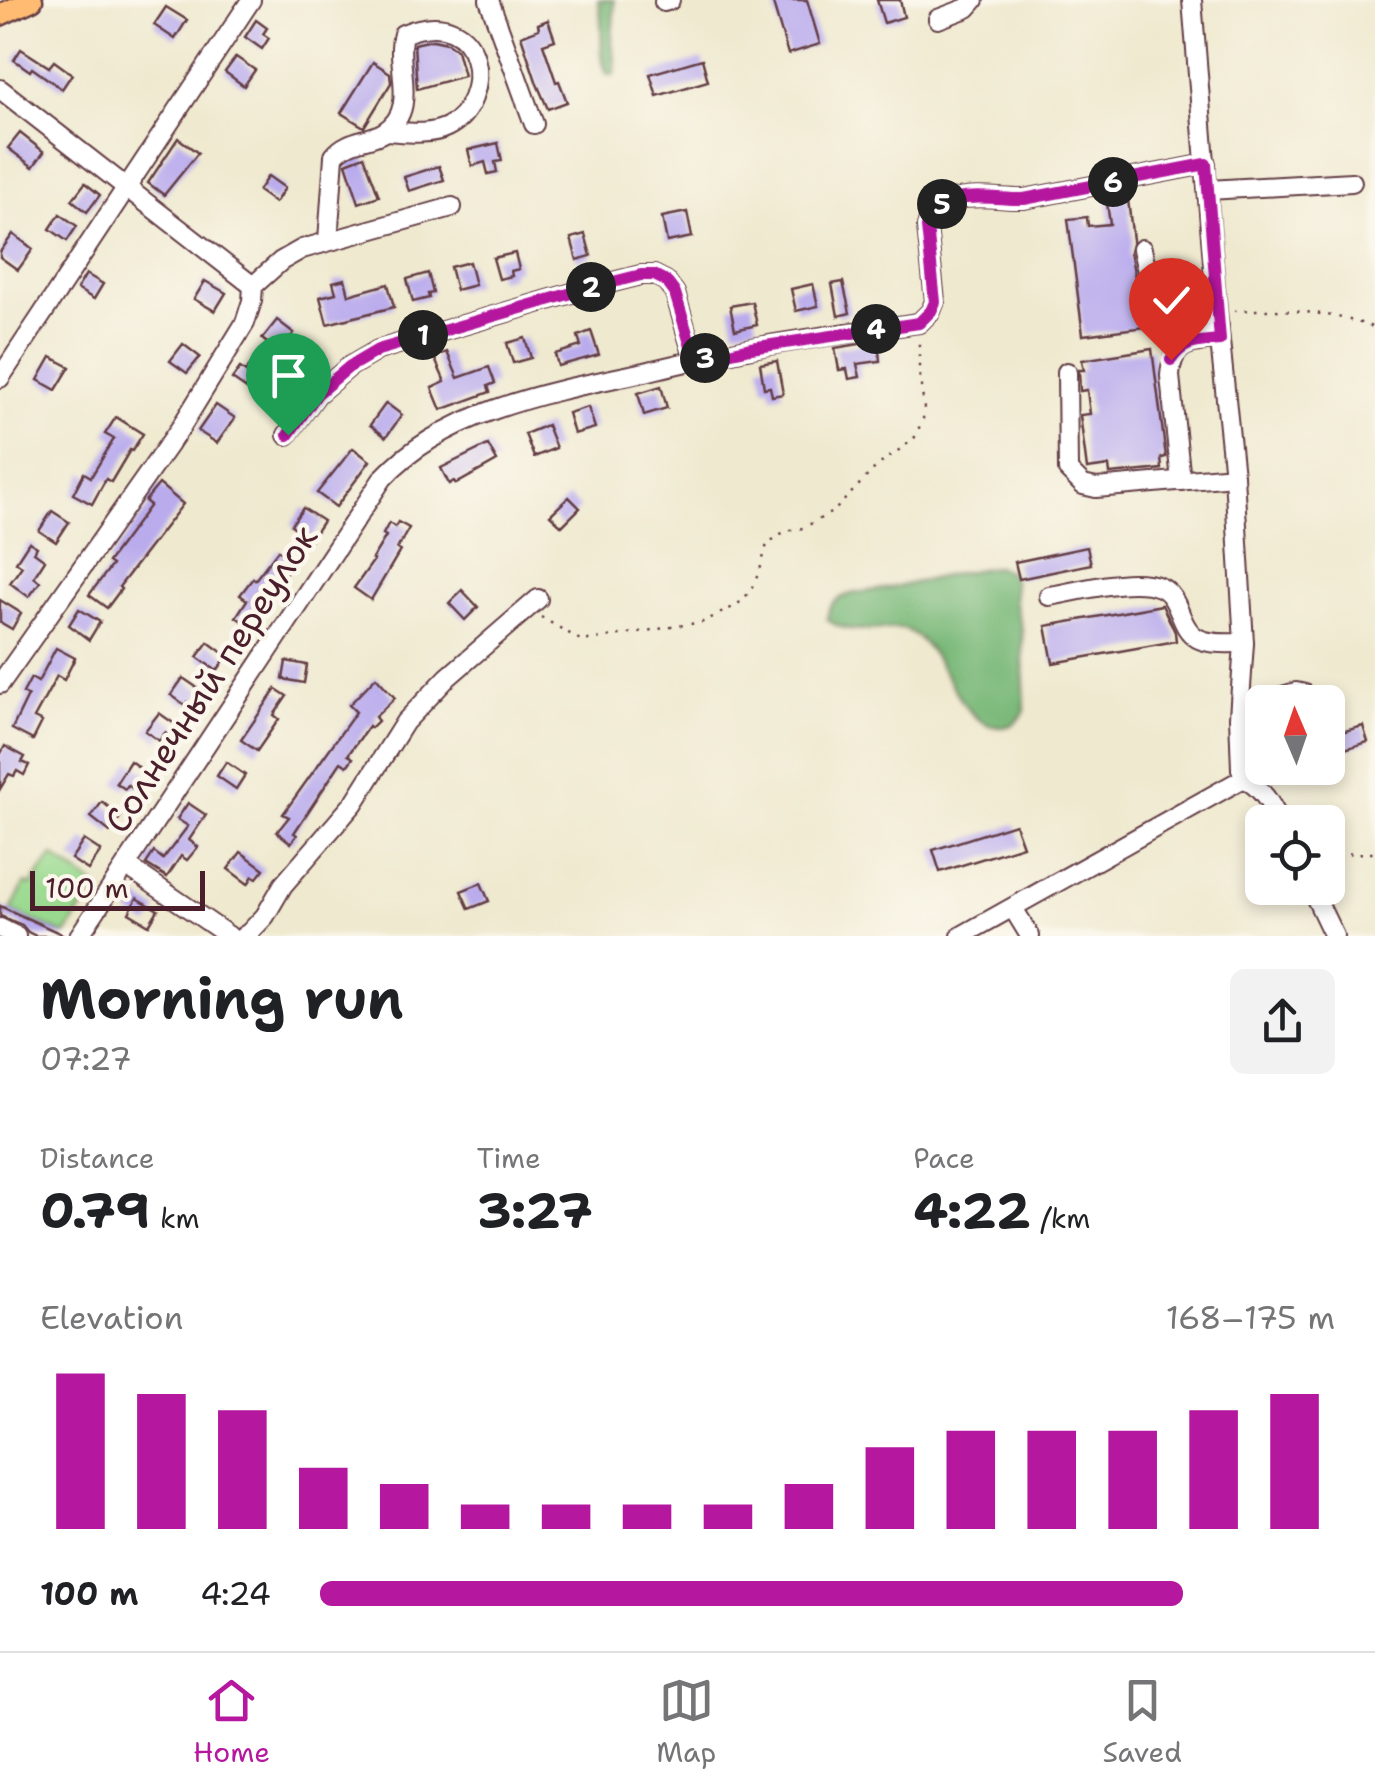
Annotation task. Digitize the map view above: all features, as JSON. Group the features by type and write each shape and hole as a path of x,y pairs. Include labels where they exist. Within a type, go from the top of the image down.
{"main road":[{"path":"0,15 32,0"}],"street":[{"path":"0,378 251,0"},
{"path":"489,0 534,124"},
{"path":"938,19 967,8 974,0"},
{"path":"1192,0 1210,100 1206,164 1234,476 1244,643 1242,773 1268,796 1272,805"},
{"path":"328,241 334,156 343,146 386,131 435,131 458,120 470,102 476,81 475,47 463,27 454,22 430,20 403,34 400,47 405,93 399,116 386,131"},
{"path":"0,89 254,286"},
{"path":"919,323 935,302 927,227 936,208 946,202 977,196 1024,199 1206,164"},
{"path":"1208,190 1352,182"},
{"path":"0,684 182,427 244,323 254,286 281,261 302,249 452,208"},
{"path":"1142,249 1158,320 1170,328 1219,326"},
{"path":"288,435 317,394 349,367 378,350 641,275 654,275 666,281 675,293 695,360"},
{"name":"Солнечный переулок","path":"79,936 372,494 399,460 450,428 556,391 751,348 919,323"},
{"path":"1181,481 1171,360 1179,348 1219,326"},
{"path":"1067,372 1068,470 1083,485 1096,488 1234,476"},
{"path":"1049,596 1134,583 1163,588 1173,598 1187,629 1198,639 1244,643"},
{"path":"244,936 354,804 405,722 448,677 532,604"},
{"path":"1240,708 1245,707"},
{"path":"961,936 1245,771"},
{"path":"127,866 229,936"},
{"path":"1319,905 1334,936"},
{"path":"1014,908 1030,936"},
{"path":"0,928 16,936"}],"path":[{"path":"1219,326 1280,308 1355,320 1375,328"},
{"path":"532,604 582,640 703,622 737,605 750,592 767,544 785,530 802,528 834,511 876,467 914,439 924,406 919,323"},
{"path":"1345,854 1375,853"}],"green space":[{"path":"598,0 614,0 613,75 607,74 604,65"},
{"path":"998,567 1009,572 1014,582 1022,629 1025,711 1009,726 986,723 975,716 932,652 909,631 848,629 827,619 833,604 848,595"},
{"path":"53,856 96,886 66,935 11,911 25,883 31,885"}],"building":[{"path":"772,0 807,0 820,44 788,54"},
{"path":"877,0 900,0 904,17 884,23"},
{"path":"166,7 187,20 175,39 154,25"},
{"path":"256,20 267,28 263,34 269,38 262,49 245,37"},
{"path":"548,20 555,40 543,44 567,102 548,109 521,36 539,29 538,24"},
{"path":"433,40 457,50 464,76 417,89 414,44"},
{"path":"21,49 49,67 54,61 72,74 62,89 14,60"},
{"path":"236,57 255,70 244,86 225,72"},
{"path":"702,59 708,81 657,96 650,74"},
{"path":"373,62 390,73 391,83 364,127 341,113"},
{"path":"20,133 44,152 33,167 8,148"},
{"path":"178,138 198,153 164,195 148,183"},
{"path":"498,143 502,161 495,162 497,172 488,174 485,162 472,166 468,150"},
{"path":"364,156 379,196 359,203 346,163"},
{"path":"439,166 444,180 409,191 404,177"},
{"path":"268,176 285,188 275,203 258,191"},
{"path":"85,183 100,195 87,212 72,200"},
{"path":"1127,192 1133,240 1130,252 1145,327 1083,335 1068,219 1087,217 1088,226 1110,224 1106,196"},
{"path":"687,212 692,237 667,242 662,217"},
{"path":"60,214 77,226 67,241 50,229"},
{"path":"13,234 33,249 18,270 0,257"},
{"path":"585,234 591,256 577,260 571,238"},
{"path":"515,253 519,269 511,271 512,276 499,279 493,258"},
{"path":"469,262 475,285 456,290 450,267"},
{"path":"428,273 433,293 413,302 407,279"},
{"path":"86,274 103,284 94,299 77,289"},
{"path":"345,279 349,295 388,284 394,307 327,324 320,297 336,293 333,282"},
{"path":"205,281 226,293 215,311 194,299"},
{"path":"843,282 850,313 838,316 832,284"},
{"path":"813,284 818,306 796,311 791,289"},
{"path":"752,302 757,325 735,330 730,306"},
{"path":"277,320 294,333 279,352 262,339"},
{"path":"591,331 599,355 558,366 555,354 581,346 578,336"},
{"path":"525,338 531,358 513,363 507,343"},
{"path":"878,341 880,361 857,364 860,377 849,379 847,369 839,370 835,348"},
{"path":"183,344 200,357 187,373 170,361"},
{"path":"1152,349 1166,457 1161,458 1162,469 1110,474 1109,466 1087,469 1080,415 1090,414 1087,390 1080,391 1082,360"},
{"path":"447,352 458,378 489,367 495,383 488,386 490,392 441,410 432,388 445,382 434,357"},
{"path":"51,357 70,367 56,390 38,380"},
{"path":"777,361 783,394 772,396 770,387 764,388 760,364"},
{"path":"250,366 260,373 257,379 262,382 254,394 232,379 240,368 246,372"},
{"path":"661,386 667,408 644,415 638,393"},
{"path":"386,403 402,415 386,437 370,425"},
{"path":"216,405 235,418 217,443 198,431"},
{"path":"588,407 595,428 574,434 568,413"},
{"path":"116,417 143,434 111,482 106,479 92,504 73,494 84,473 91,477 114,439 105,434"},
{"path":"547,425 556,448 534,457 525,434"},
{"path":"488,445 497,461 456,484 449,484 441,468"},
{"path":"353,448 370,461 336,507 317,493"},
{"path":"159,484 183,504 107,608 89,595 150,505 145,501"},
{"path":"569,497 580,508 562,526 550,515"},
{"path":"303,508 323,521 311,539 291,525"},
{"path":"52,511 69,522 56,542 39,531"},
{"path":"398,522 409,528 371,600 354,588 374,560 389,523 395,527"},
{"path":"29,542 45,560 34,577 40,582 29,597 10,583 22,566 16,562"},
{"path":"1087,547 1091,564 1019,579 1015,562"},
{"path":"278,550 294,562 251,627 236,617 247,600 240,595"},
{"path":"462,590 478,607 465,620 449,603"},
{"path":"0,600 21,613 12,629 0,622"},
{"path":"1162,605 1176,641 1053,663 1046,626"},
{"path":"79,609 100,622 89,640 69,625"},
{"path":"208,642 227,656 217,671 197,657"},
{"path":"56,648 75,658 64,680 57,676 34,718 42,722 33,740 12,729 28,696 23,693 31,678 38,682"},
{"path":"286,661 307,665 304,683 283,679"},
{"path":"376,677 395,698 375,717 378,721 369,726 348,755 353,758 347,766 341,762 291,843 277,832 289,817 283,814 356,712 349,705"},
{"path":"183,678 202,691 192,706 171,695"},
{"path":"276,689 287,696 274,715 279,719 257,751 241,740"},
{"path":"159,713 179,727 172,737 165,733 159,741 145,731"},
{"path":"1363,726 1368,742 1345,749 1345,731"},
{"path":"5,746 25,757 22,762 29,765 24,775 17,771 14,776 9,774 0,789 0,755"},
{"path":"130,761 147,773 135,790 116,783"},
{"path":"226,762 245,775 236,789 217,776"},
{"path":"102,802 121,816 110,832 91,817"},
{"path":"188,803 206,815 189,840 198,847 187,860 181,856 167,877 146,864 154,852 163,859 188,826 177,819"},
{"path":"1015,824 1023,846 940,872 933,850"},
{"path":"84,840 101,851 88,870 71,859"},
{"path":"241,852 264,869 248,884 228,869"},
{"path":"481,883 489,901 469,909 461,891"},
{"path":"137,898 158,910 149,925 129,913"},
{"path":"0,906 66,936 36,936 0,916"}],"route":[{"path":"288,435 317,394 349,367 378,350 641,275 654,275 666,281 675,293 695,360 919,323 935,302 927,227 936,208 946,202 977,196 1024,199 1206,164 1220,340 1179,348 1171,360"}]}
